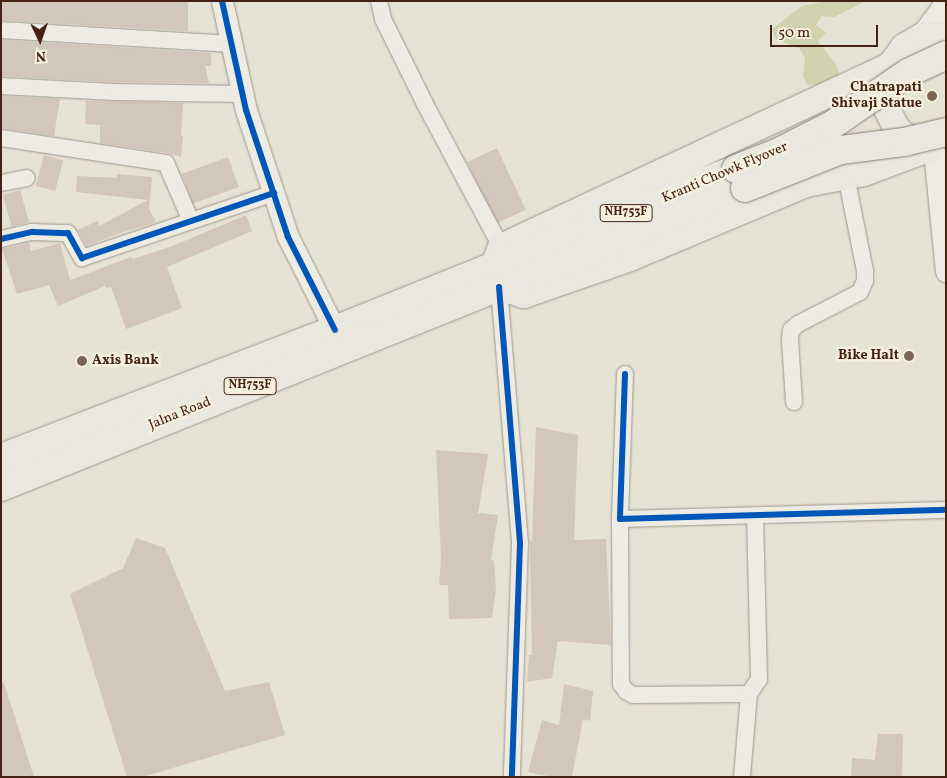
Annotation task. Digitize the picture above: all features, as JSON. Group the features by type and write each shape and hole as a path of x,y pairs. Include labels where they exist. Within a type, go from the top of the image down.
{"highway":[{"name":"Kranti Chowk Flyover","path":"741,179 779,152 832,125 908,73 946,55"},
{"name":"Kranti Chowk Flyover","path":"498,267 741,179 841,150 904,142 939,146"},
{"name":"Jalna Road","path":"1,458 498,267"},
{"name":"Jalna Road","path":"1,487 498,267"}],"main road":[{"path":"939,146 914,143 897,128 887,109 885,88 890,66 904,47 935,35 946,3"},
{"path":"890,66 498,267 524,295 630,258 806,184 864,173 939,146"}],"street":[{"path":"222,1 242,94 288,237 335,330"},
{"path":"379,1 383,19 425,104 498,267 520,543 512,777"},
{"path":"1,30 232,44"},
{"path":"1,86 114,92 242,94"},
{"path":"1,138 166,163 191,221"},
{"path":"939,146 946,270"},
{"path":"794,402 791,330 798,324 860,292 865,281 865,271 846,176"},
{"path":"1,183 28,178"},
{"path":"1,239 32,232 68,234 82,258 274,193"},
{"path":"625,374 620,519 621,684 626,691 633,695 748,694"},
{"path":"620,519 946,510"},
{"path":"742,777 748,694 759,679 755,515"}],"green space":[{"path":"826,1 866,1 834,17 822,16 816,25 826,33 818,41 836,64 840,76 833,84 807,85 803,76 805,58 799,48 776,40 772,29 802,6"}],"building":[{"path":"1,1 188,1 188,31 1,20"},
{"path":"1,40 211,53 211,66 205,66 209,83 114,82 1,76"},
{"path":"1,96 60,99 54,136 1,128"},
{"path":"86,101 183,103 181,157 168,153 100,143 100,125 85,124"},
{"path":"497,148 526,210 496,224 467,162"},
{"path":"44,155 63,160 55,191 36,186"},
{"path":"228,157 239,187 193,204 182,174"},
{"path":"117,174 152,177 149,209 156,222 114,235 87,246 78,230 97,221 99,226 148,200 76,192 77,176 117,178"},
{"path":"20,190 29,222 12,227 3,195"},
{"path":"246,215 252,231 167,267 182,308 126,329 111,287 106,288 105,286 58,306 49,285 17,294 2,249 29,243 31,251 60,243 70,280 131,257 132,259 170,247"},
{"path":"536,427 578,435 574,540 606,539 611,645 558,641 552,678 527,682 529,655 532,655 530,541 532,541"},
{"path":"436,450 488,454 478,513 498,515 491,560 494,561 496,589 492,618 449,619 448,585 439,585 441,557"},
{"path":"136,538 165,548 225,691 269,682 285,735 142,777 127,777 70,594 123,568"},
{"path":"1,683 4,683 34,777 1,777"},
{"path":"564,684 593,691 590,721 583,719 572,777 553,777 528,772 542,720 559,725"},
{"path":"878,734 903,734 902,777 851,777 852,758 875,760"}],"cycle path":[{"path":"222,1 246,110 288,237 335,330"},
{"path":"1,239 32,232 68,233 82,258 274,193"},
{"path":"499,287 520,543 512,777"},
{"path":"625,374 620,519 946,510"}],"place":[{"name":"Chatrapati Shivaji Statue","path":"932,96"},
{"name":"Bike Halt","path":"909,356"},
{"name":"Axis Bank","path":"82,361"}]}
